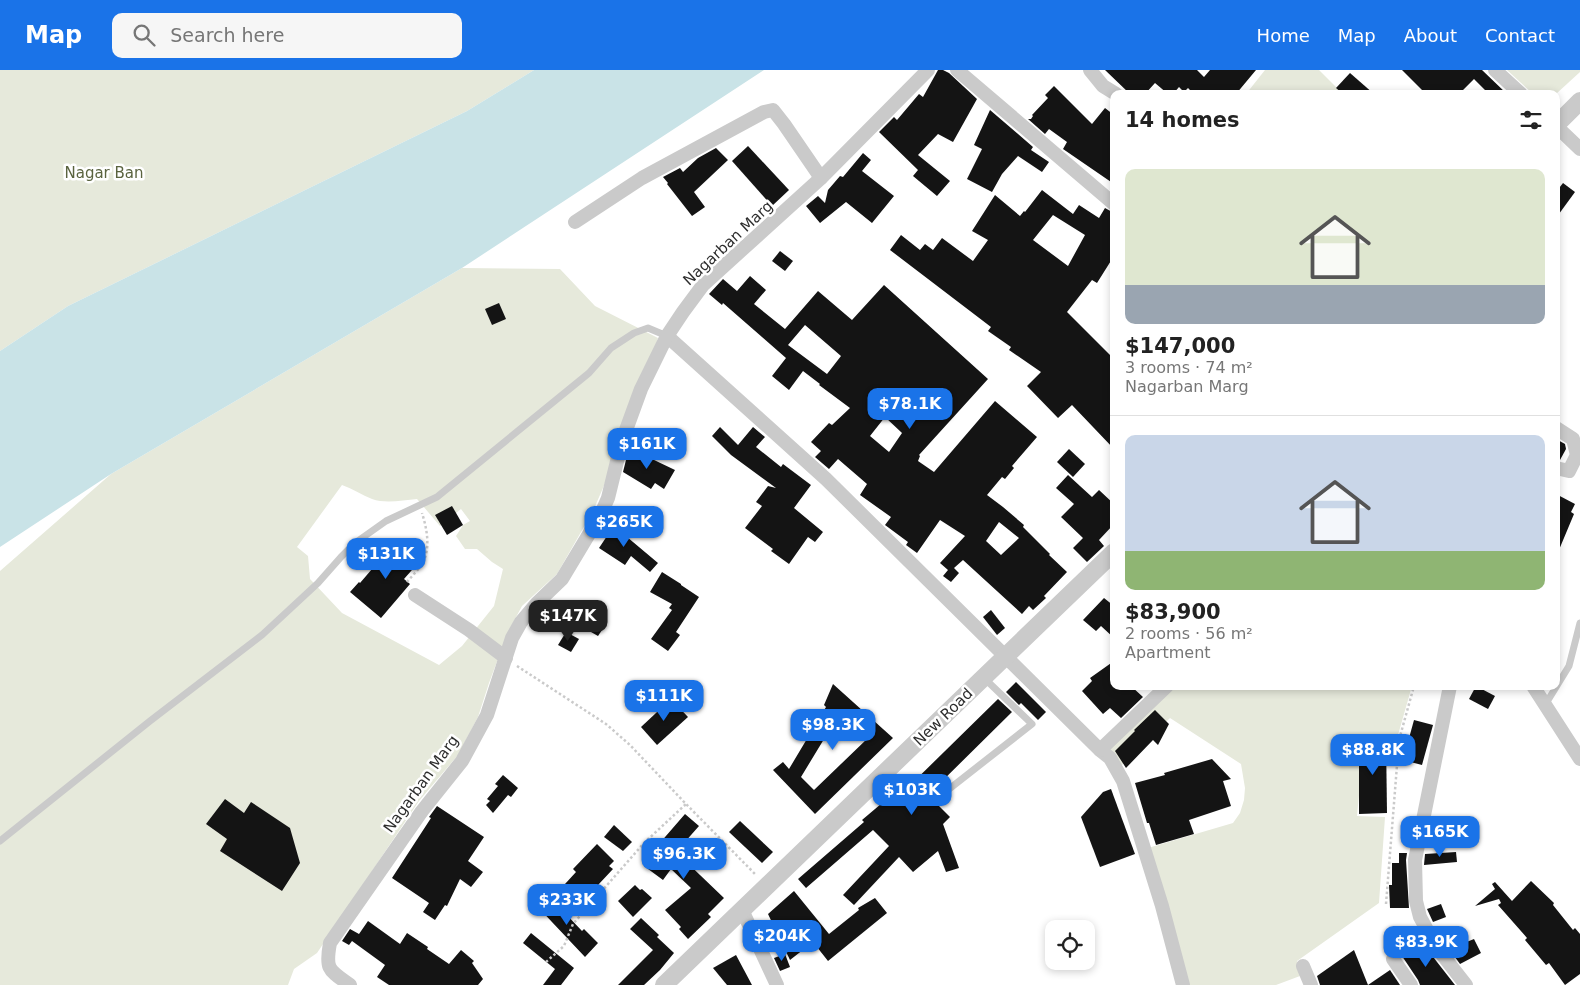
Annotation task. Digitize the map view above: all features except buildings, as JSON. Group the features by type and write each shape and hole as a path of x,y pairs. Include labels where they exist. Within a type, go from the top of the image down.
{"street":[{"name":"Nagarban Marg","path":"350,985 330,970 327,958 330,943 422,811 462,761 487,715 512,638 537,602 562,580 601,514 608,498 622,441 641,388 667,336 703,285 822,178 928,70"},
{"path":"957,70 1110,201"},
{"path":"1090,70 1103,86 1110,90"},
{"path":"1495,70 1517,90"},
{"path":"1560,122 1580,101"},
{"path":"575,222 642,178 764,112 773,110 822,178"},
{"path":"1560,130 1580,149"},
{"path":"667,336 826,479 1005,658 1110,758 1123,781 1162,906 1183,985"},
{"path":"1560,431 1573,439 1577,455 1569,471 1560,469"},
{"name":"New Road","path":"671,982 742,910 1110,556"},
{"path":"415,595 469,630 506,658"},
{"path":"1100,750 1163,690"},
{"path":"1449,690 1415,860 1416,901 1420,917 1438,948 1466,985"},
{"path":"1536,690 1580,759"},
{"path":"742,910 777,985"},
{"path":"1393,958 1411,985"},
{"path":"1302,966 1311,985"}],"lane":[{"path":"0,841 150,720 262,635 318,583 355,543 386,521 437,497 589,372 611,348 634,333 648,328 667,336"},
{"path":"1560,681 1569,666 1580,622"},
{"path":"944,792 1032,724 984,678"},
{"path":"1545,705 1554,690"}],"path":[{"path":"407,582 423,562 426,554 426,526 420,505"},
{"path":"506,658 606,724 630,745 767,886"},
{"path":"1386,904 1399,740 1413,690"},
{"path":"546,962 564,946 572,924 644,843 686,804"}],"green space":[{"name":"Nagar Ban","path":"0,70 534,70 467,111 68,306 0,351"},
{"path":"1265,70 1319,70 1339,90 1249,90"},
{"path":"1507,70 1580,70 1560,90 1529,90"},
{"path":"462,268 560,269 595,306 658,338 593,511 557,574 522,606 508,632 478,717 458,755 419,801 317,953 294,969 288,985 0,985 0,571 111,474","holes":["342,485 377,500 417,499 440,526 461,509 470,521 463,525 456,536 465,549 477,549 503,569 494,606 462,646 439,665 342,613 310,579 308,556 297,547"]},
{"path":"1168,690 1411,690 1394,749 1363,754 1357,816 1385,817 1379,903 1297,961 1300,976 1276,985 1189,985 1148,848 1233,823 1240,813 1244,800 1245,788 1241,764 1170,718 1121,766 1111,755 1110,747"}],"water":[{"path":"534,70 764,70 462,268 111,474 0,547 0,351 68,306 467,111"}]}
